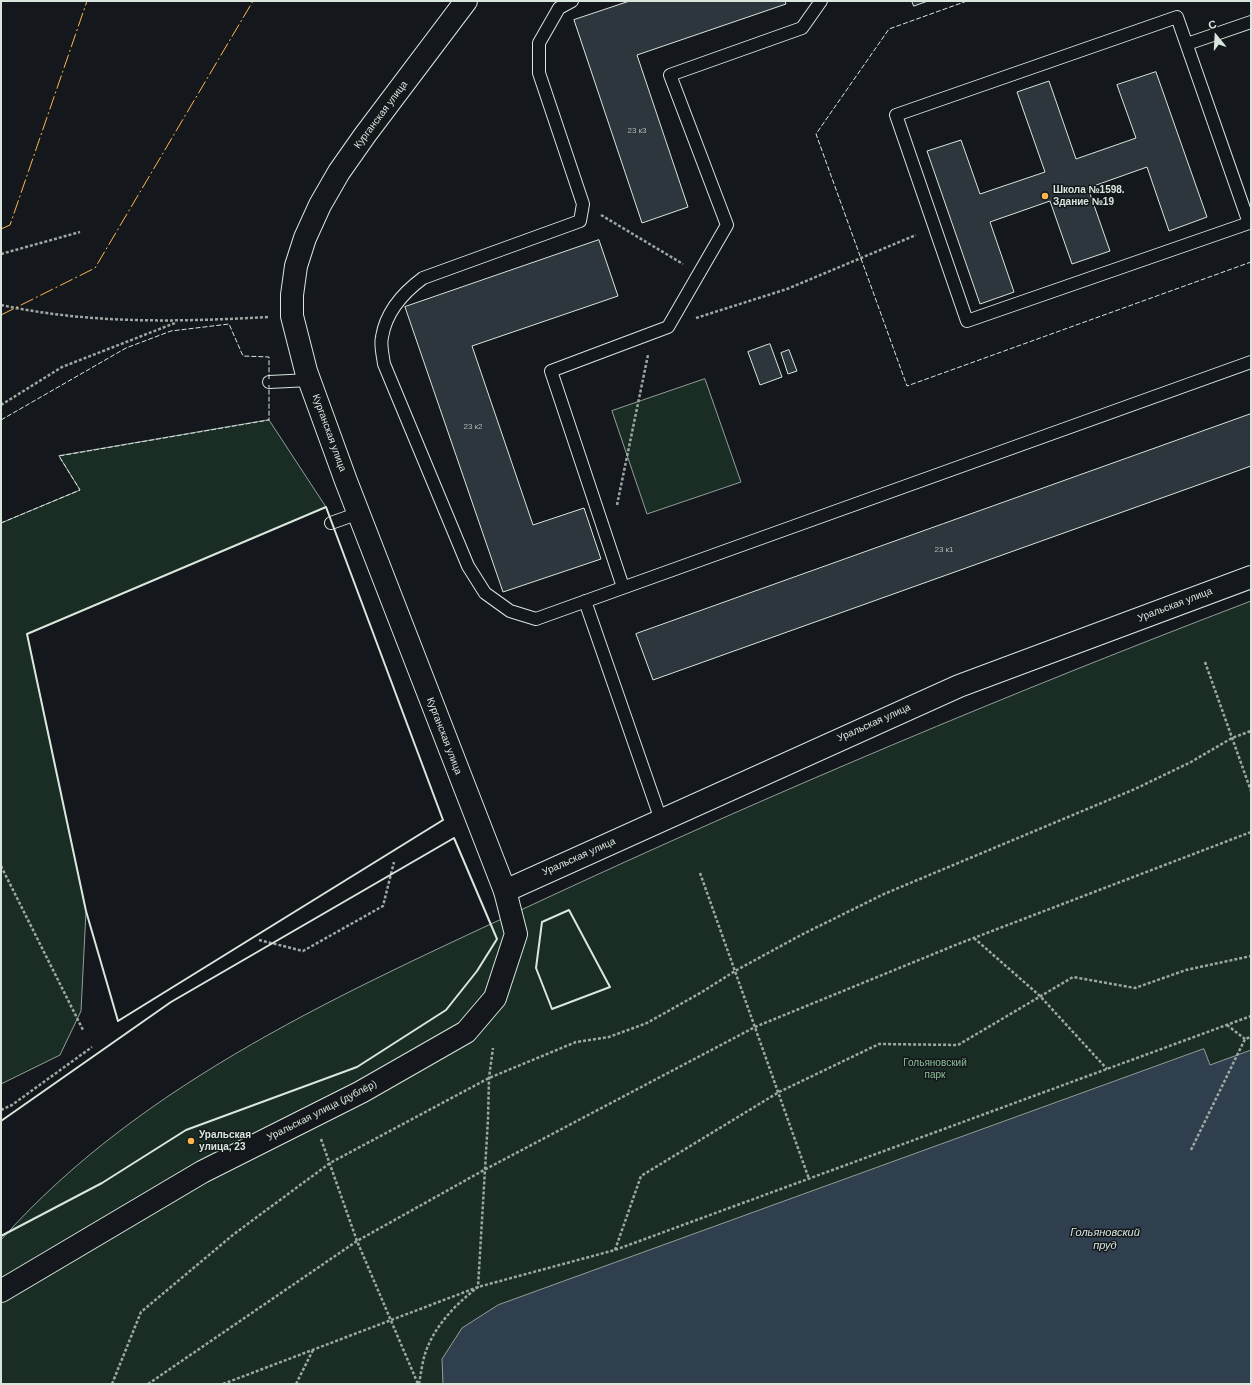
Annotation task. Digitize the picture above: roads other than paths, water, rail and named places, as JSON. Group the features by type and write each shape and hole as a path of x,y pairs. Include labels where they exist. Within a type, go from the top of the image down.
{"main road":[{"name":"Курганская улица","path":"466,1 365,134 339,172 320,205 305,238 296,266 292,295 292,316 297,339 310,380 359,513 505,891"},
{"name":"Уральская улица","path":"505,891 959,686 1251,577"},
{"name":"Уральская улица (дублёр)","path":"1,1291 202,1172 361,1092 466,1032 495,998 516,934 505,891"}],"lane":[{"path":"572,1 559,8 539,42 539,73 583,204 580,221 424,278 407,290 390,314 381,338 384,364 468,566 485,593 510,611 536,619 1251,362"},
{"path":"623,587 551,371 668,327 726,225 670,75 802,28 821,1"},
{"path":"1177,17 1187,44 1249,223 968,321 896,115 1177,17"},
{"path":"1187,44 1251,22"},
{"path":"269,382 310,380"},
{"path":"332,523 359,513"},
{"path":"585,601 661,820"}],"water":[{"name":"Гольяновский пруд","path":"1204,1049 1210,1065 1251,1050 1251,1384 443,1384 442,1359 462,1328 498,1305"}],"place":[{"name":"Школа №1598. Здание №19","path":"1045,196"},
{"name":"Уральская улица, 23","path":"191,1141"}],"park label":[{"name":"Гольяновcкий парк","path":"935,1068"}]}
